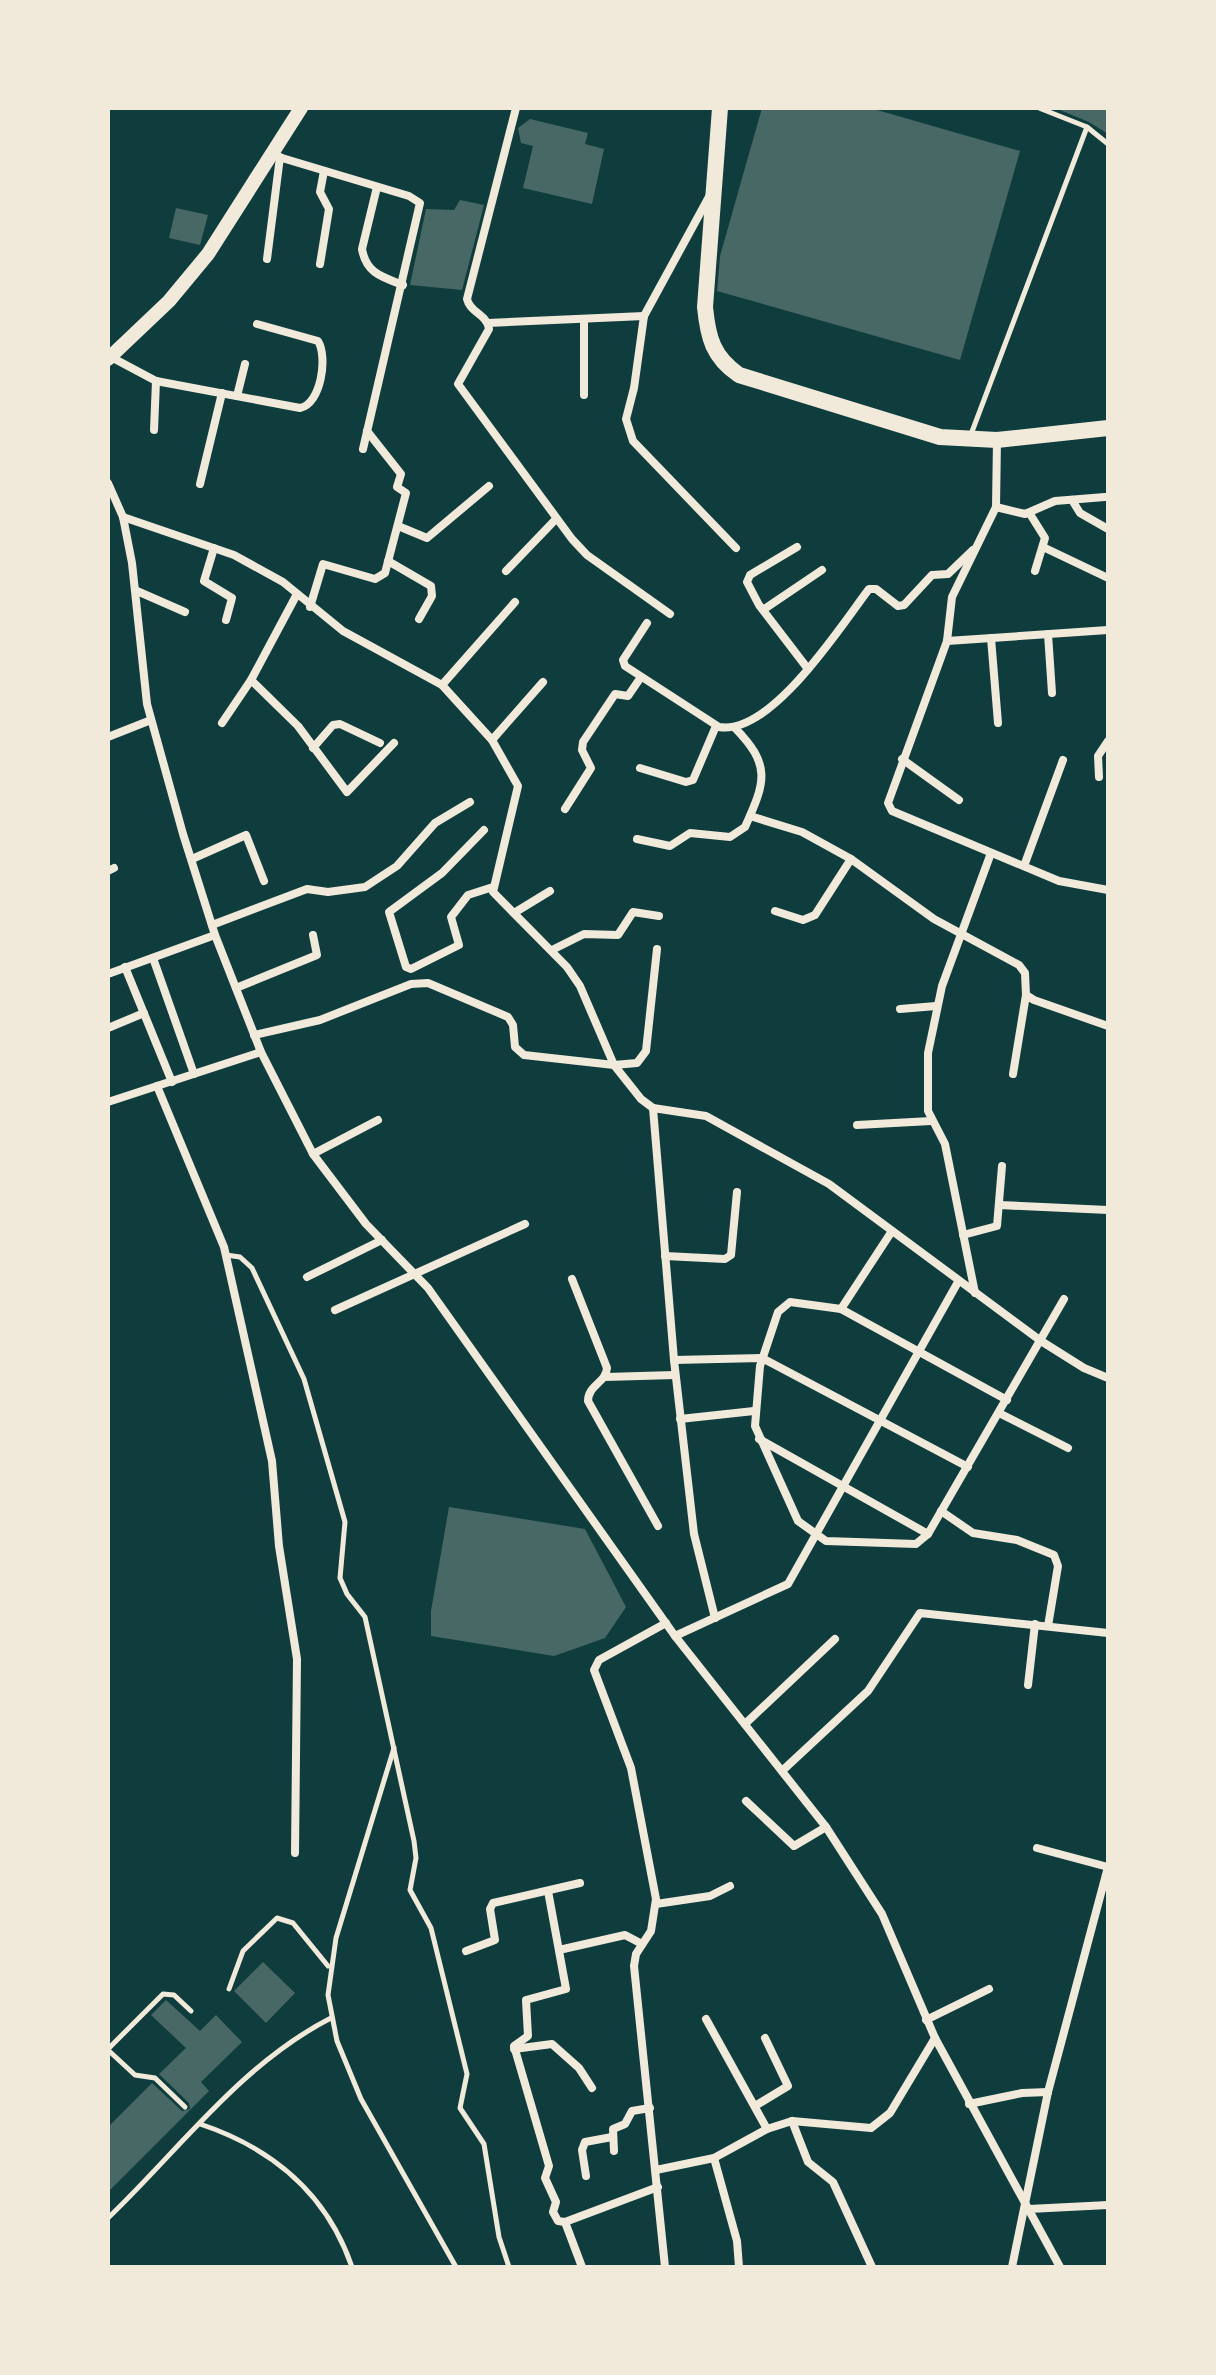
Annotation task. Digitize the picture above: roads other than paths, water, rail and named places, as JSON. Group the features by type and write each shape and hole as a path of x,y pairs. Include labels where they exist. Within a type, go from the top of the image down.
{"main road":[{"path":"720,108 705,307 708,336 725,365 739,375 940,437 968,441 997,440 1108,428"}],"street":[{"path":"257,324 318,341 321,346 323,357 314,399 300,408 156,381 109,358 190,278 276,156 301,108"},
{"path":"516,108 467,299 469,307 488,323 489,329 460,376 460,388 556,519 587,555 670,614"},
{"path":"276,156 420,203 363,449"},
{"path":"267,259 276,156"},
{"path":"320,264 329,207 320,192 324,171"},
{"path":"377,187 362,249 363,258 373,273 403,285"},
{"path":"712,191 644,316 634,388 627,408 628,431 633,441 736,548"},
{"path":"488,323 644,316"},
{"path":"584,319 584,395"},
{"path":"237,396 245,364"},
{"path":"154,430 156,381"},
{"path":"200,484 222,393"},
{"path":"310,607 323,564 375,579 385,573 406,493 397,487 401,475 367,431"},
{"path":"997,440 996,507 949,608 947,641 888,799 892,811 991,853 1072,885 1108,890"},
{"path":"108,483 112,500 123,517 137,591 151,720 192,859 214,930 254,1035 313,1154 382,1240 416,1273 675,1636 826,1827 882,1914 935,2038 1060,2267"},
{"path":"398,526 427,538 489,486"},
{"path":"996,507 1030,514 1050,503 1105,497"},
{"path":"1072,500 1080,513 1108,529"},
{"path":"1030,514 1045,534 1035,571"},
{"path":"123,517 214,548 263,570 343,631 442,685 492,740 518,786 493,887 498,898 552,950 580,986 614,1065 630,1089 653,1108 706,1116 829,1184 1041,1341 1084,1368 1108,1378"},
{"path":"506,571 556,519"},
{"path":"647,623 623,660 625,666 716,726 735,728 786,697 869,589 876,589 898,606 904,605 932,575 948,574 979,543"},
{"path":"797,547 747,578 763,610 808,669"},
{"path":"1043,547 1108,578"},
{"path":"214,548 204,581 232,598 226,620"},
{"path":"388,561 431,586 432,596 419,619"},
{"path":"763,610 822,570"},
{"path":"137,591 185,612"},
{"path":"222,723 251,680 297,594"},
{"path":"442,685 515,602"},
{"path":"947,641 1108,630"},
{"path":"1048,634 1052,693"},
{"path":"991,638 998,723"},
{"path":"565,809 591,768 581,744 615,694 628,696 641,677"},
{"path":"251,680 298,726 348,792 394,743"},
{"path":"492,740 543,682"},
{"path":"108,737 151,720"},
{"path":"313,748 333,725 340,724 380,743"},
{"path":"640,768 686,782 693,780 716,726"},
{"path":"637,839 670,846 694,832 730,837 745,827 762,764 755,748 735,728"},
{"path":"1099,777 1098,756 1108,741"},
{"path":"902,759 959,800"},
{"path":"1024,866 1063,760"},
{"path":"108,974 153,958 307,889 328,892 365,887 397,866 435,823 470,802"},
{"path":"750,816 802,832 851,859 934,919 1023,968 1026,995 1013,1074"},
{"path":"484,830 442,873 389,912 406,967 411,969 459,945 451,917 468,895 493,887"},
{"path":"192,859 246,835 264,881"},
{"path":"975,1293 945,1144 931,1121 928,1053 936,1006 991,853"},
{"path":"775,911 803,920 815,915 851,859"},
{"path":"514,913 550,891"},
{"path":"552,950 584,934 618,935 633,912 659,916"},
{"path":"236,988 317,955 313,935"},
{"path":"254,1035 320,1020 411,984 428,983 444,987 508,1017 513,1025 515,1047 524,1055 614,1065 637,1063 644,1057 657,949"},
{"path":"153,958 194,1074"},
{"path":"125,967 172,1082"},
{"path":"1026,995 1108,1026"},
{"path":"900,1009 936,1006"},
{"path":"108,1028 144,1013"},
{"path":"108,1102 261,1052"},
{"path":"157,1086 226,1255 272,1461 279,1546 297,1659 295,1853"},
{"path":"653,1108 680,1419 694,1534 715,1618"},
{"path":"313,1154 378,1120"},
{"path":"857,1125 931,1121"},
{"path":"963,1235 995,1228 1002,1166"},
{"path":"665,1256 725,1259 731,1255 737,1192"},
{"path":"999,1205 1108,1210"},
{"path":"335,1310 525,1224"},
{"path":"841,1309 892,1231"},
{"path":"307,1277 382,1240"},
{"path":"572,1279 607,1368 605,1377 590,1390 588,1401 658,1526"},
{"path":"675,1636 788,1584 958,1282"},
{"path":"1007,1400 841,1309 796,1302 785,1304 778,1312 762,1358 754,1411 759,1439 798,1521 816,1536 826,1541 911,1545 921,1542 968,1467 999,1413 1007,1400 1041,1341 1064,1299"},
{"path":"674,1360 762,1358 968,1467"},
{"path":"605,1377 675,1375"},
{"path":"680,1419 754,1411"},
{"path":"999,1413 1068,1448"},
{"path":"759,1439 928,1534"},
{"path":"941,1511 973,1533 1017,1540 1050,1552 1057,1560 1048,1626"},
{"path":"782,1771 868,1691 920,1613 1108,1633"},
{"path":"665,2267 634,1966 642,1944 651,1931 656,1904 631,1768 594,1670 599,1660 666,1623"},
{"path":"1028,1685 1035,1624"},
{"path":"745,1724 835,1639"},
{"path":"746,1801 794,1846 826,1827"},
{"path":"1012,2267 1027,2207 1048,2092 1108,1867 1037,1848"},
{"path":"466,1951 495,1940 490,1909 493,1903 580,1883"},
{"path":"656,1904 710,1896 730,1886"},
{"path":"548,1891 565,1991 527,1999 523,2004 528,2037 515,2043 514,2049 549,2166 545,2178 556,2202 553,2212 558,2221 565,2222 658,2187"},
{"path":"559,1950 625,1935 642,1944"},
{"path":"926,2020 989,1989"},
{"path":"706,2019 767,2129"},
{"path":"755,2106 788,2086 765,2038"},
{"path":"656,2170 714,2158 767,2129 792,2121 859,2129 881,2122 890,2113 935,2038"},
{"path":"514,2049 552,2044 579,2068 592,2088"},
{"path":"969,2104 1022,2093 1048,2092"},
{"path":"614,2151 613,2129 625,2124 632,2111 650,2108"},
{"path":"792,2121 808,2162 833,2182 872,2267"},
{"path":"586,2176 582,2150 585,2142 612,2137"},
{"path":"714,2158 737,2241 739,2267"},
{"path":"1027,2207 1108,2205"},
{"path":"565,2222 582,2267"}],"lane":[{"path":"1039,108 1087,127 1108,144"},
{"path":"968,441 1087,127"},
{"path":"226,1255 240,1257 252,1268 304,1379 345,1522 340,1578 347,1594 365,1617 416,1850 410,1890 431,1928 467,2074 460,2108 484,2144 499,2237 509,2267"},
{"path":"394,1747 329,1967 331,2018 337,2041 377,2132 456,2267"},
{"path":"229,1989 243,1951 277,1918 293,1923 329,1967"},
{"path":"185,2107 155,2078 135,2075 108,2049 163,1994 174,1995 191,2011"},
{"path":"108,2218 269,2056 331,2018"},
{"path":"200,2124 248,2143 302,2183 328,2215 352,2267"}]}
